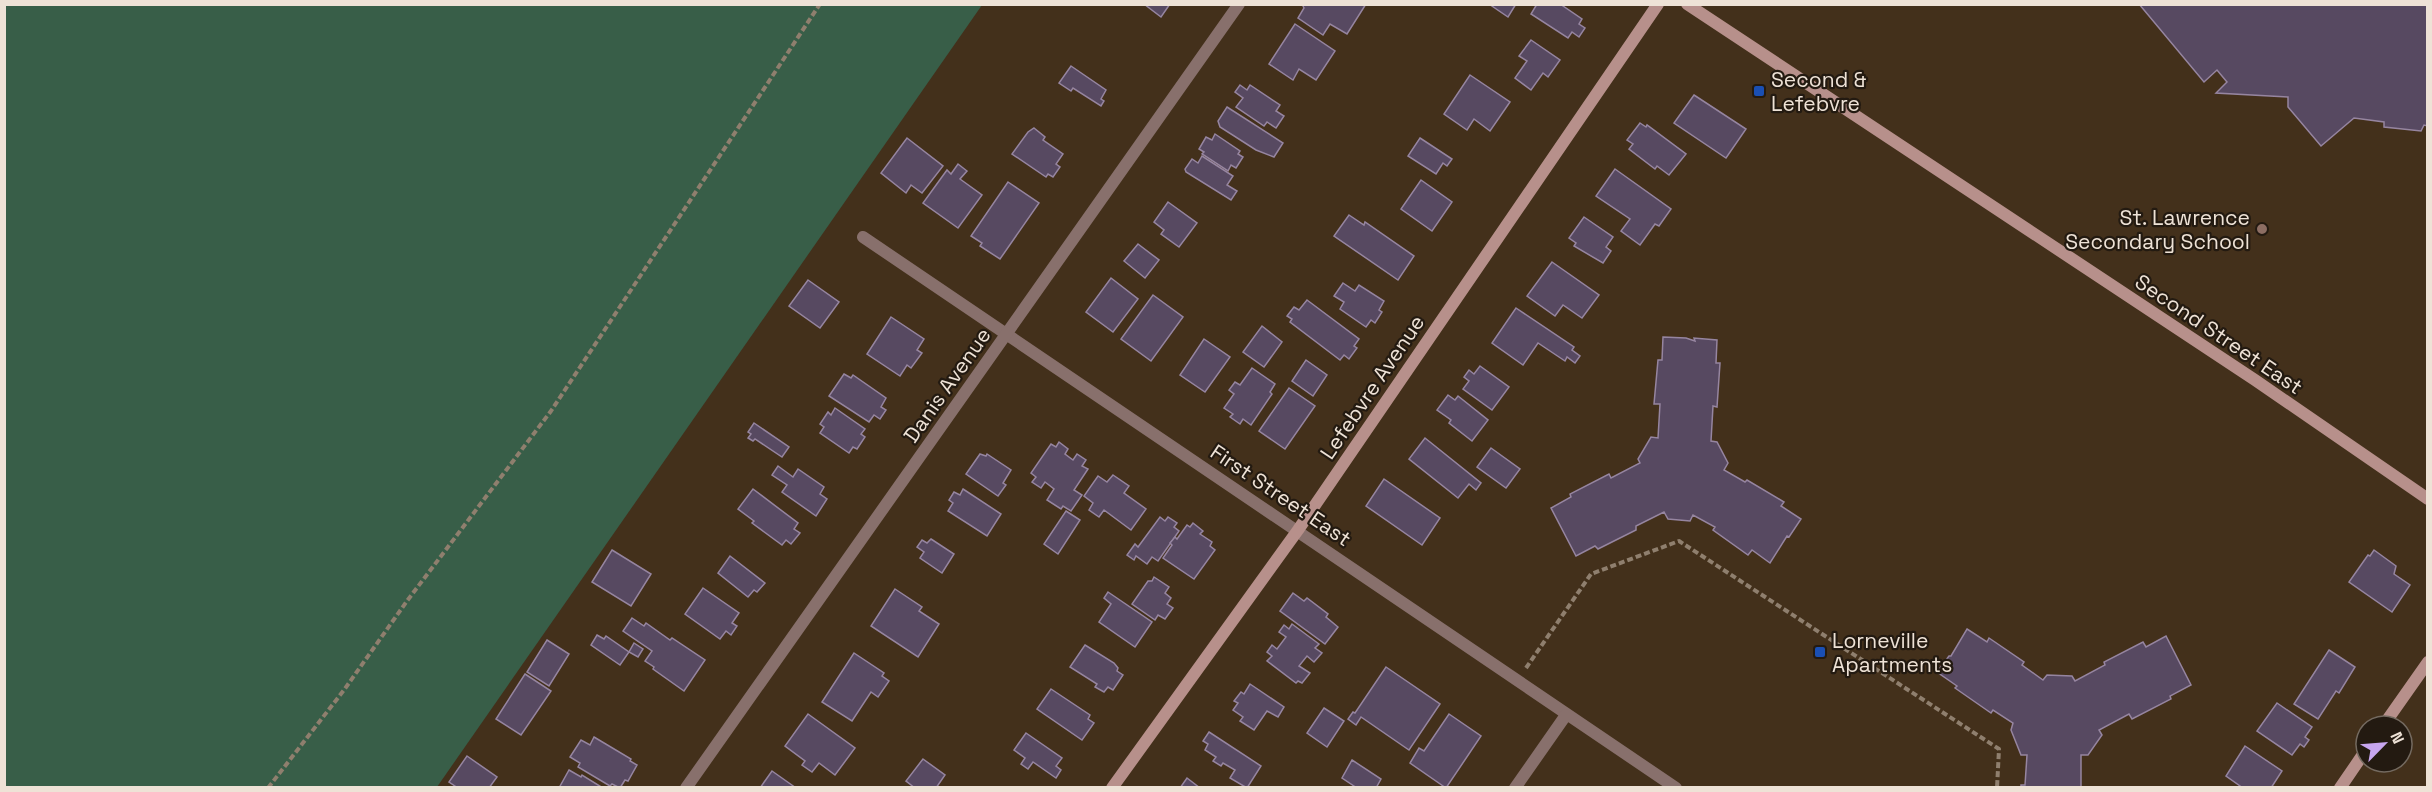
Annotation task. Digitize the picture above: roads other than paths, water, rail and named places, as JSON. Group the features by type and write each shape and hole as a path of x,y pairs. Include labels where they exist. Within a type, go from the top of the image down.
{"street":[{"name":"Danis Avenue","path":"686,788 1239,4"},
{"name":"Lefebvre Avenue","path":"1112,788 1298,530 1658,4"},
{"name":"Second Street East","path":"1687,4 2255,380 2427,499"},
{"name":"First Street East","path":"863,237 1676,788"},
{"path":"2391,714 2427,662"},
{"path":"1515,788 1566,715"},
{"path":"2340,788 2354,768"}],"place":[{"name":"Second & Lefebvre","path":"1759,91"},
{"name":"St. Lawrence Secondary School","path":"2262,229"},
{"name":"Lorneville Apartments","path":"1820,652"}]}
